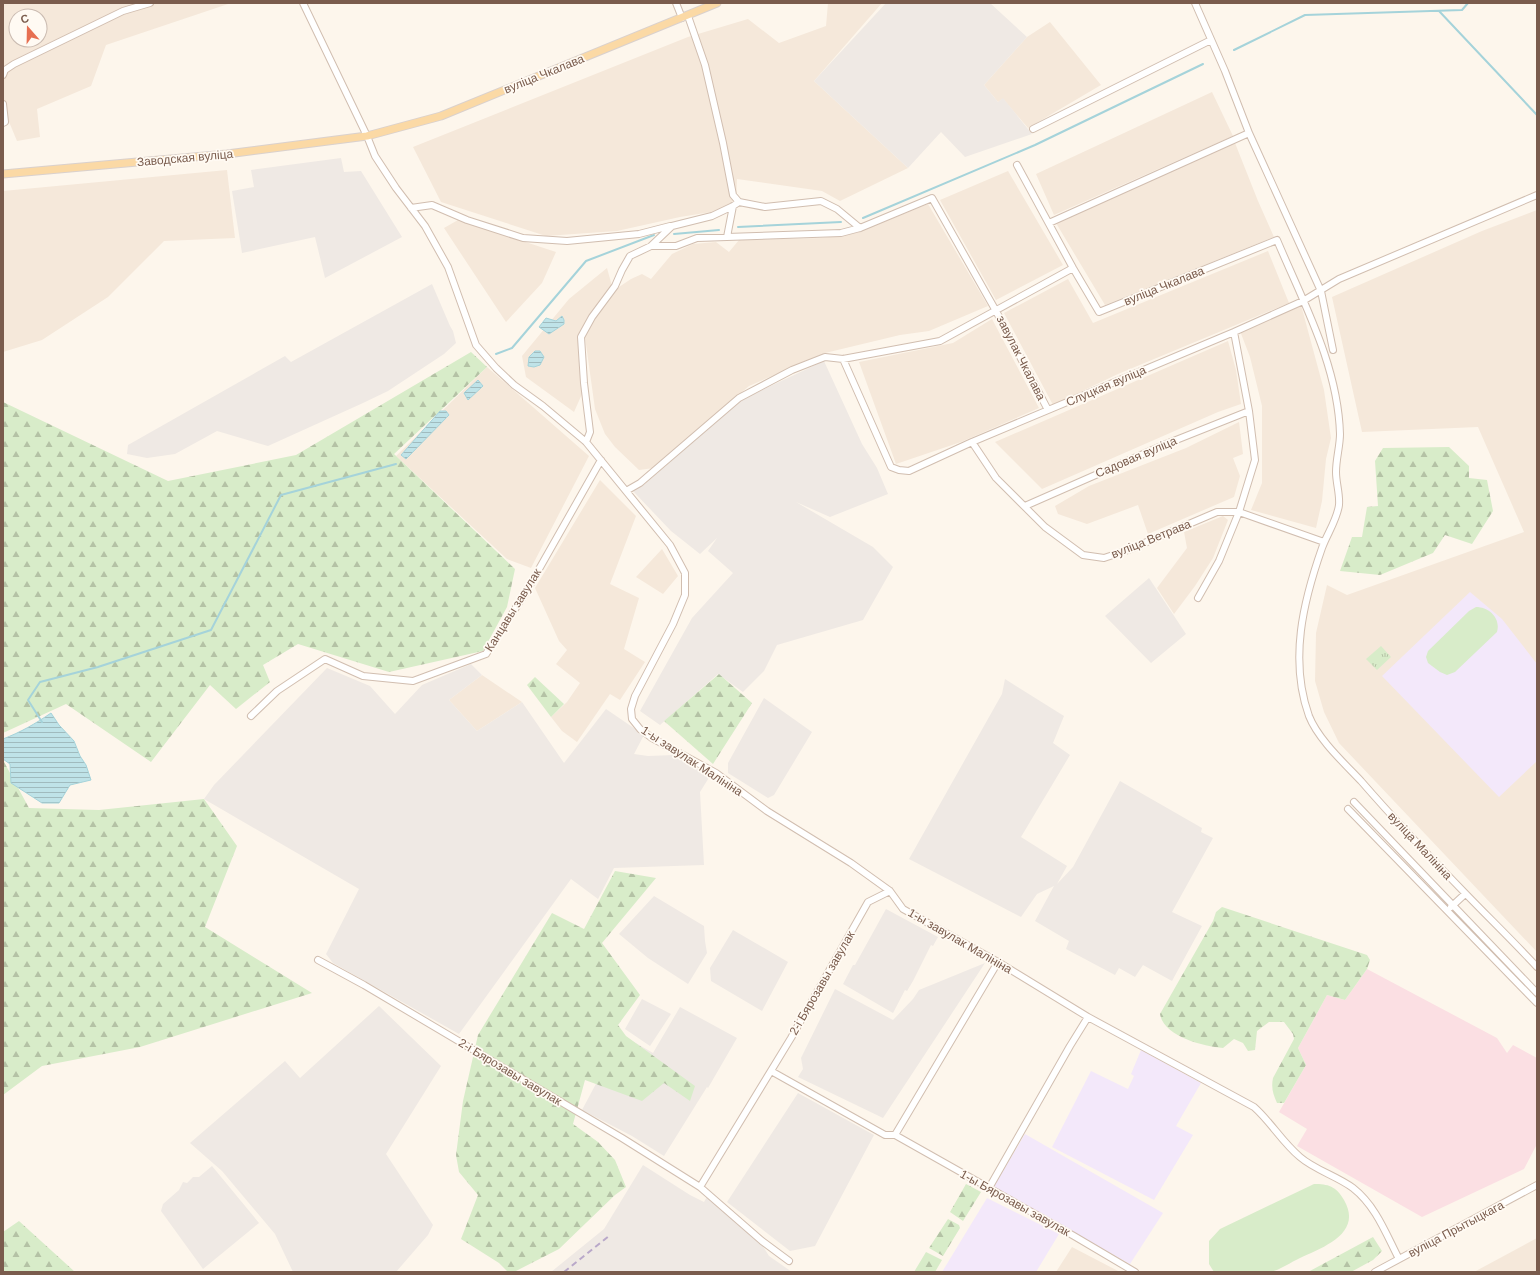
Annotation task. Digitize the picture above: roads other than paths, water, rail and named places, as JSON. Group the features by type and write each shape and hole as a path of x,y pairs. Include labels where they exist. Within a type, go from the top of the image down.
{"main road":[{"name":"вуліца Чкалава","path":"367,136 441,116 717,3"},
{"name":"Заводская вуліца","path":"3,174 227,154 367,136"}],"street":[{"path":"3,75 5,70 14,64 123,11 150,3"},
{"path":"303,3 367,136 375,156 425,226 448,267 476,345 496,368 514,385 543,406 586,442 602,460"},
{"path":"676,3 685,17 705,66 723,143 733,195 739,202 765,207 821,201 837,209 860,228"},
{"path":"1195,3 1210,40 1225,71 1249,133 1321,291 1333,350"},
{"path":"1033,129 1210,40"},
{"path":"3,123 5,122 4,107"},
{"path":"1049,223 1249,133"},
{"path":"1017,164 1073,268"},
{"name":"Слуцкая вуліца","path":"843,359 890,467 909,471 1046,407 1234,332 1321,291 1339,279 1537,195"},
{"path":"651,246 676,246 697,238 841,233 860,228 932,198 996,311"},
{"path":"411,208 432,205 467,220 523,238 567,241 638,234 712,216 739,202"},
{"path":"727,237 733,206"},
{"path":"586,442 590,432 584,383 581,337 592,317 615,286 630,256 651,246 672,226"},
{"name":"вуліца Чкалава","path":"1073,268 1099,312 1276,240"},
{"name":"вуліца Малініна","path":"1276,240 1320,340 1332,384 1340,436 1336,471 1339,507 1313,573 1303,609 1300,637 1302,692 1310,718 1321,736 1341,761 1465,894 1537,967"},
{"name":"завулак Чкалава","path":"626,491 640,483 739,398 792,370 825,357 843,359 940,341 1073,268"},
{"name":"завулак Чкалава","path":"996,311 1046,407"},
{"path":"1198,598 1219,561 1239,512 1255,460 1249,411 1234,332"},
{"name":"Садовая вуліца","path":"1025,506 1166,444 1249,411"},
{"name":"вуліца Ветрава","path":"972,442 996,478 1045,526 1083,555 1104,558 1128,550 1217,512 1239,512 1324,542"},
{"name":"1-ы завулак Малініна","path":"602,460 670,545 685,573 685,595 674,624 636,696 631,709 632,719 640,729 652,738 716,773 767,811 851,863 890,891 903,909 998,962 1088,1017 1254,1107 1301,1158 1352,1187 1366,1200 1377,1216 1399,1259"},
{"name":"Канцавы завулак","path":"251,716 277,691 325,659 363,676 413,681 486,654 526,592 602,460"},
{"path":"1354,802 1537,993"},
{"path":"1348,809 1537,1003"},
{"name":"2-і Бярозавы завулак","path":"700,1187 771,1071 868,902 890,891"},
{"path":"1447,911 1465,894"},
{"name":"2-і Бярозавы завулак","path":"318,960 364,985 622,1138 700,1187 762,1241 789,1261"},
{"path":"895,1135 998,962"},
{"path":"989,1188 1088,1017"},
{"name":"1-ы Бярозавы завулак","path":"771,1071 885,1135 895,1135 1135,1272"},
{"name":"вуліца Прытыцкага","path":"1375,1272 1537,1186"}],"water":[{"path":"562,316 564,324 549,334 539,327 546,318 556,321"},
{"path":"535,351 540,351 544,357 540,365 534,367 528,366 529,357"},
{"path":"478,380 483,386 468,400 464,393"},
{"path":"440,411 446,411 449,415 406,459 401,455"},
{"path":"51,713 59,725 74,741 80,756 86,765 91,780 70,785 59,803 42,803 11,783 10,764 3,759 3,739 28,728"}],"waterway":[{"path":"1234,50 1305,15 1462,10 1468,3"},
{"path":"1439,11 1537,115"},
{"path":"863,218 1035,145 1203,64"},
{"path":"738,227 841,222"},
{"path":"674,234 719,230"},
{"path":"496,354 512,348 586,261 654,235"},
{"path":"42,722 28,700 40,682 98,667 211,630 281,495 396,464"}],"railway":[{"path":"564,1272 609,1236"}]}
